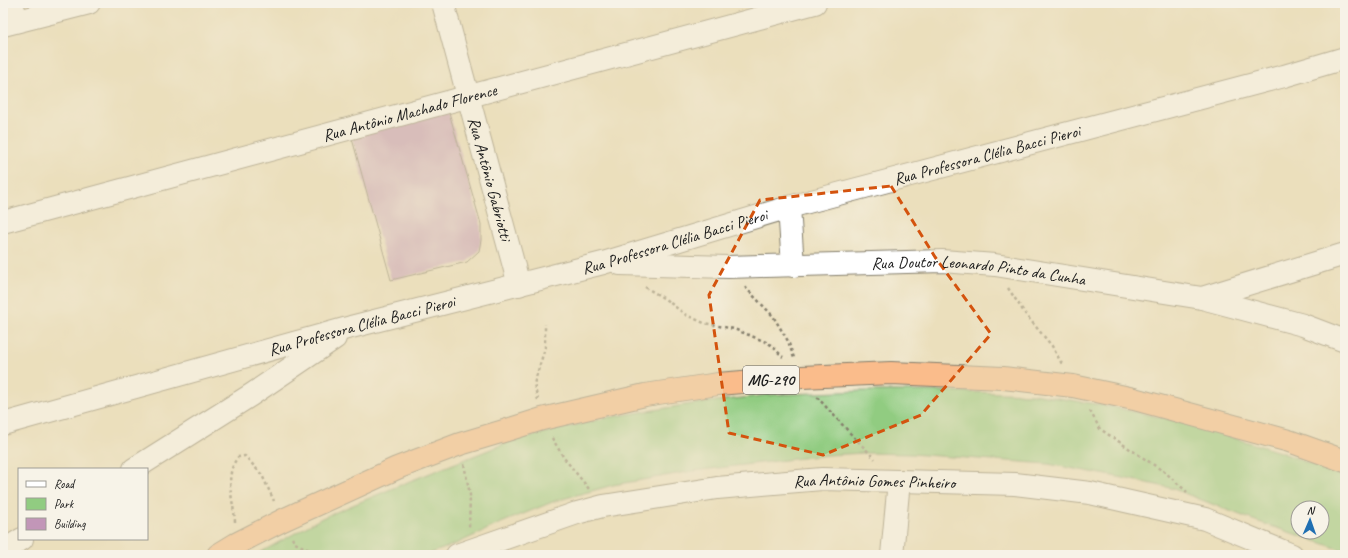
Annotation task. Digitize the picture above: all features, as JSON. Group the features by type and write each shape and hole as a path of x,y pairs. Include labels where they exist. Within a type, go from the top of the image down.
{"highway":[{"name":"MG-290","path":"227,550 283,520 397,468 460,444 542,419 652,394 718,384 802,377 891,373 1003,378 1073,386 1134,399 1282,439 1345,461"}],"street":[{"path":"11,16 89,3"},
{"name":"Rua Antônio Gabriotti","path":"442,3 469,97 519,285"},
{"name":"Rua Antônio Machado Florence","path":"3,222 815,3"},
{"name":"Rua Professora Clélia Bacci Pieroi","path":"3,424 351,327 603,263 789,207 1284,76 1345,58"},
{"path":"789,207 793,266"},
{"path":"1202,298 1345,254"},
{"name":"Rua Doutor Leonardo Pinto da Cunha","path":"603,263 728,267 942,261 988,265 1202,298 1302,325 1345,341"},
{"path":"136,468 251,395 351,327"},
{"name":"Rua Antônio Gomes Pinheiro","path":"465,552 577,513 603,506 717,488 822,478 1015,484 1090,493 1204,519 1292,555"},
{"path":"892,555 899,481"},
{"path":"3,551 20,540"}],"path":[{"path":"728,267 756,300 773,316 788,341 802,377"},
{"path":"642,285 665,299 686,315 698,321 734,329 771,345 802,377 812,392 850,433 899,481"},
{"path":"545,324 545,348 534,384 542,419 564,458 581,477 603,506"},
{"path":"460,444 470,495 465,552"},
{"path":"227,550 234,515 230,480 231,467 238,457 245,456 262,475 295,543 320,555"}],"highlighted area":[{"path":"891,186 935,257 991,334 921,415 823,455 729,433 709,295 760,200"}],"green space":[{"path":"863,391 938,391 1032,394 1108,406 1182,422 1280,452 1345,477 1345,551 1312,540 1330,540 1330,500 1290,500 1290,532 1253,520 1171,488 1118,477 1048,464 911,454 864,453 827,455 693,471 613,485 555,501 501,523 456,544 426,555 256,555 322,518 514,440 610,417 692,404 768,395"}],"building":[{"path":"448,109 481,224 479,251 467,262 391,280 351,135"}]}
